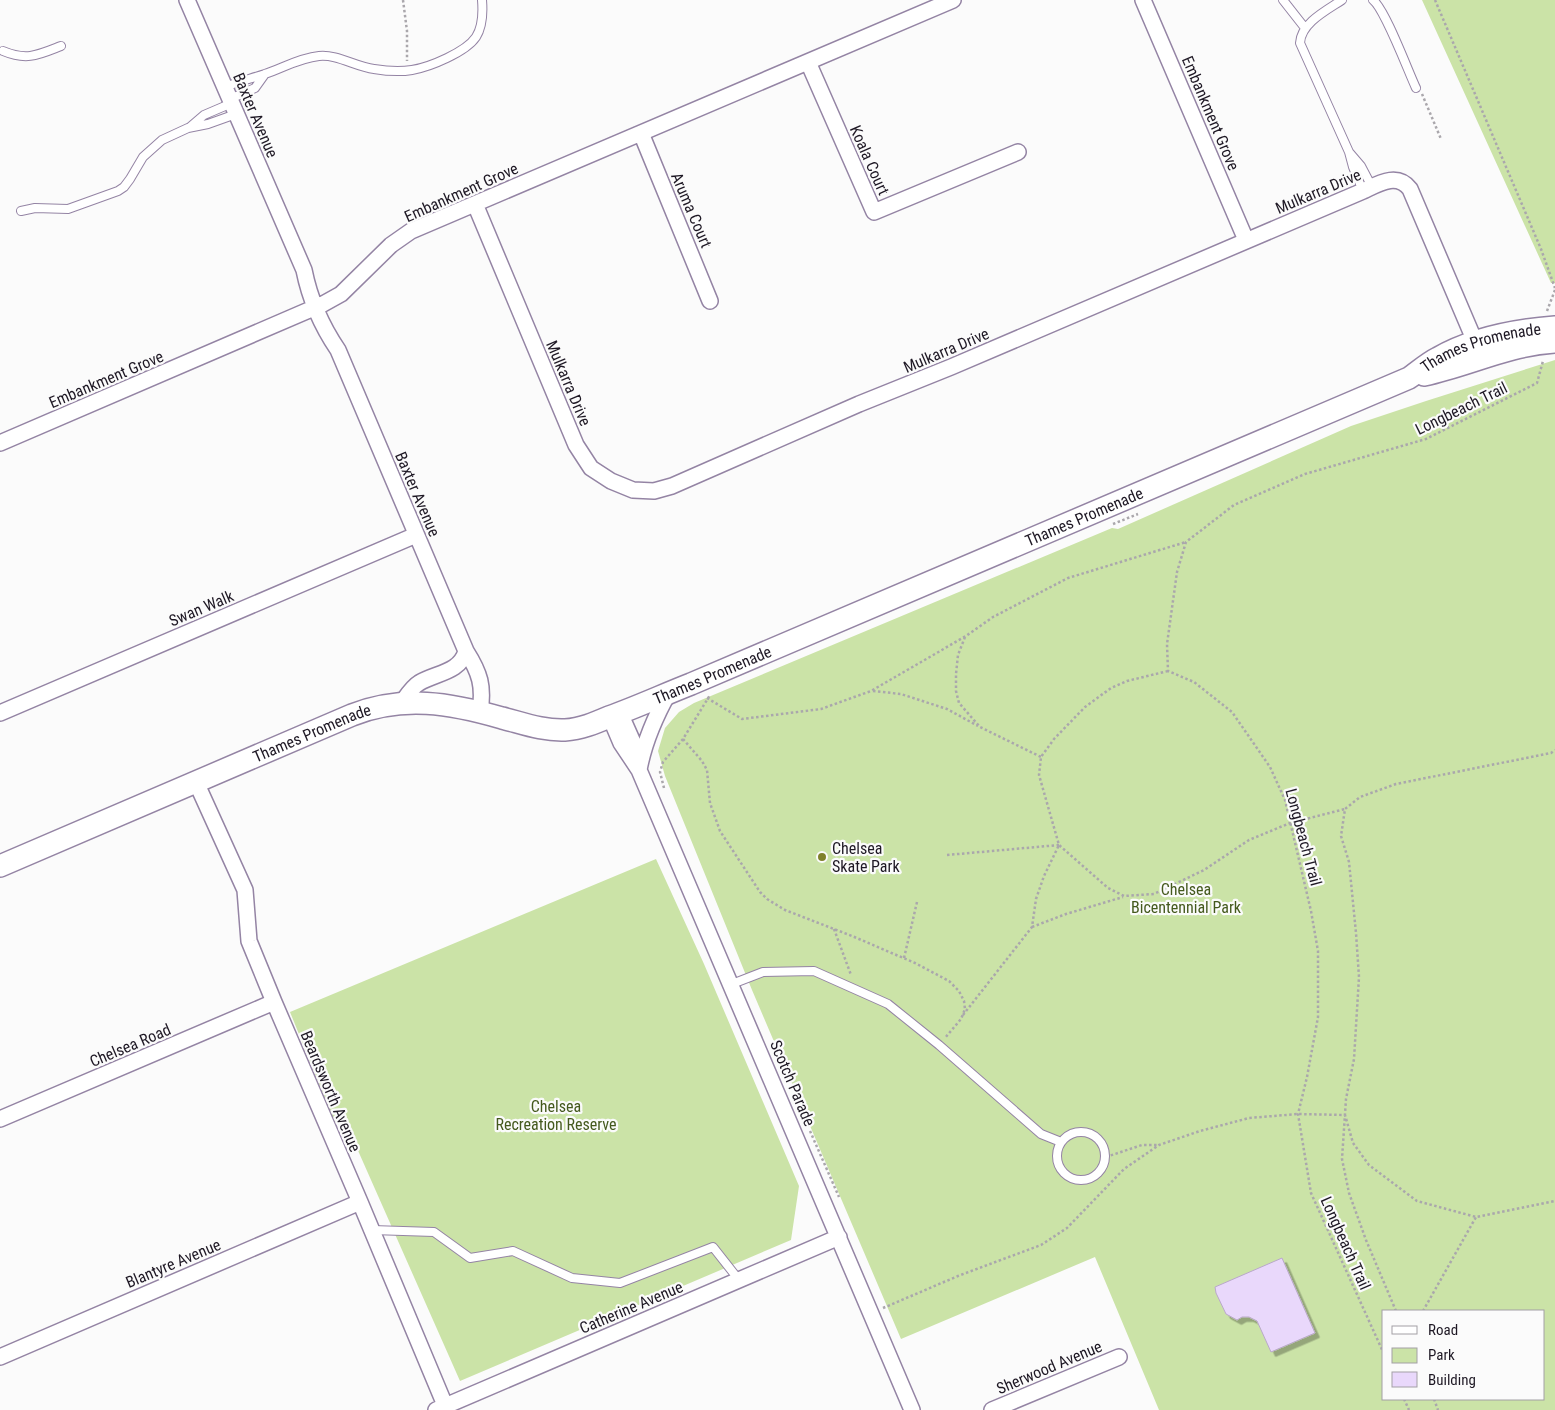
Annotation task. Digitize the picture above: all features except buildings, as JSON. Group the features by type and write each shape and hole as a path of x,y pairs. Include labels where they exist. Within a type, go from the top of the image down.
{"main road":[{"name":"Thames Promenade","path":"0,866 352,715 371,709 401,704 440,703 536,727 554,730 580,728 615,715 1410,378 1439,371 1519,331 1550,321"},
{"name":"Thames Promenade","path":"1479,350 1529,345 1550,348"}],"street":[{"name":"Baxter Avenue","path":"187,0 304,270 308,291 319,306 325,331 338,350 466,651 476,666 482,693 474,710"},
{"name":"Embankment Grove","path":"0,443 319,306 341,294 391,245 411,232 953,0"},
{"name":"Embankment Grove","path":"1143,0 1246,240"},
{"name":"Koala Court","path":"808,62 874,212 1018,152"},
{"name":"Aruma Court","path":"640,133 710,301"},
{"name":"Mulkarra Drive","path":"475,204 576,445 592,468 611,481 633,490 654,491 672,486 859,404 951,368 1246,240 1367,189 1395,180 1402,182 1410,189 1479,350"},
{"name":"Swan Walk","path":"0,713 416,535"},
{"path":"401,704 418,683 454,668 463,659 466,651"},
{"path":"639,770 652,724 669,692"},
{"name":"Scotch Parade","path":"615,715 632,740 639,770 732,984 912,1410"},
{"name":"Beardsworth Avenue","path":"196,782 245,890 249,941 372,1230 443,1409"},
{"name":"Chelsea Road","path":"0,1119 274,1002"},
{"name":"Blantyre Avenue","path":"0,1356 360,1202"},
{"name":"Catherine Avenue","path":"443,1409 839,1237"},
{"name":"Sherwood Avenue","path":"992,1410 1119,1357"}],"lane":[{"path":"21,210 35,208 68,209 118,191 127,183 147,152 162,140 188,128 208,124 231,101 246,79 266,74 296,61 321,56 367,68 386,70 417,69 437,62 471,43 482,24 482,0"},
{"path":"1283,0 1305,28"},
{"path":"1342,0 1305,28 1300,38 1300,45 1349,152 1352,168 1367,189"},
{"path":"1373,0 1385,18 1416,88"},
{"path":"1,50 17,56 30,57 60,46"},
{"path":"188,128 204,115 255,88 266,74"},
{"path":"732,984 763,972 814,971 888,1004 939,1045 1041,1134 1060,1142"},
{"path":"1073,1132 1089,1132 1101,1142 1105,1149 1106,1157 1100,1172 1085,1180 1069,1178 1058,1165 1056,1157 1060,1142 1073,1132"},
{"path":"372,1230 434,1232 470,1258 513,1251 572,1278 620,1283 713,1247 739,1280"}],"path":[{"path":"403,0 407,30 407,70"},
{"path":"1435,0 1541,249 1555,289 1550,321"},
{"path":"1416,88 1419,87 1441,139"},
{"name":"Longbeach Trail","path":"1186,542 1234,505 1304,474 1426,439 1537,383 1550,348"},
{"path":"1106,525 1117,523 1140,512"},
{"path":"708,698 742,719 821,709 871,691 966,636 993,617 1068,578 1186,542"},
{"path":"1124,896 1108,888 1059,845 1039,775 1041,757 1054,739 1085,707 1110,688 1128,681 1168,671 1168,635 1178,572 1186,542"},
{"path":"966,636 958,655 956,691 959,703 980,727"},
{"name":"Longbeach Trail","path":"1168,671 1194,682 1232,712 1270,767 1285,800 1311,911 1318,951 1318,1017 1298,1114 1311,1193 1382,1350"},
{"path":"871,691 901,694 947,709 1041,757"},
{"path":"664,787 660,772 663,762 683,739 708,698 714,692"},
{"path":"683,739 702,761 707,770 710,803 720,831 760,892 767,899 785,910 915,963 949,981 959,991 964,1001 965,1009 961,1019"},
{"path":"1032,927 1124,896 1154,894 1204,870 1250,840 1290,823 1345,809 1360,797 1396,784 1551,753 1555,750"},
{"path":"1345,809 1341,836 1349,862 1358,977 1354,1059 1345,1115 1342,1159 1349,1193 1396,1310"},
{"path":"947,855 1059,845"},
{"path":"939,1045 1032,927 1036,899 1044,876 1059,845"},
{"path":"904,958 916,902"},
{"path":"834,930 856,990"},
{"path":"870,1314 958,1276 1041,1245 1068,1228 1124,1169 1159,1145 1200,1131 1249,1118 1298,1114 1345,1115"},
{"path":"1345,1115 1354,1144 1369,1165 1417,1202 1476,1217 1555,1201"},
{"path":"1106,1157 1142,1145 1159,1145"},
{"path":"1425,1310 1476,1217"}],"green space":[{"path":"1422,0 1555,0 1555,283 1551,283"},
{"name":"Chelsea Bicentennial Park","path":"1555,360 1555,1410 1159,1410 1095,1257 901,1339 752,990 665,776 658,751 665,728 679,712 694,703 1112,528 1118,529 1351,426"},
{"name":"Chelsea Recreation Reserve","path":"656,859 704,964 799,1186 791,1240 460,1381 348,1128 335,1123 290,1012"}],"place":[{"name":"Chelsea Skate Park","path":"822,857"}]}
